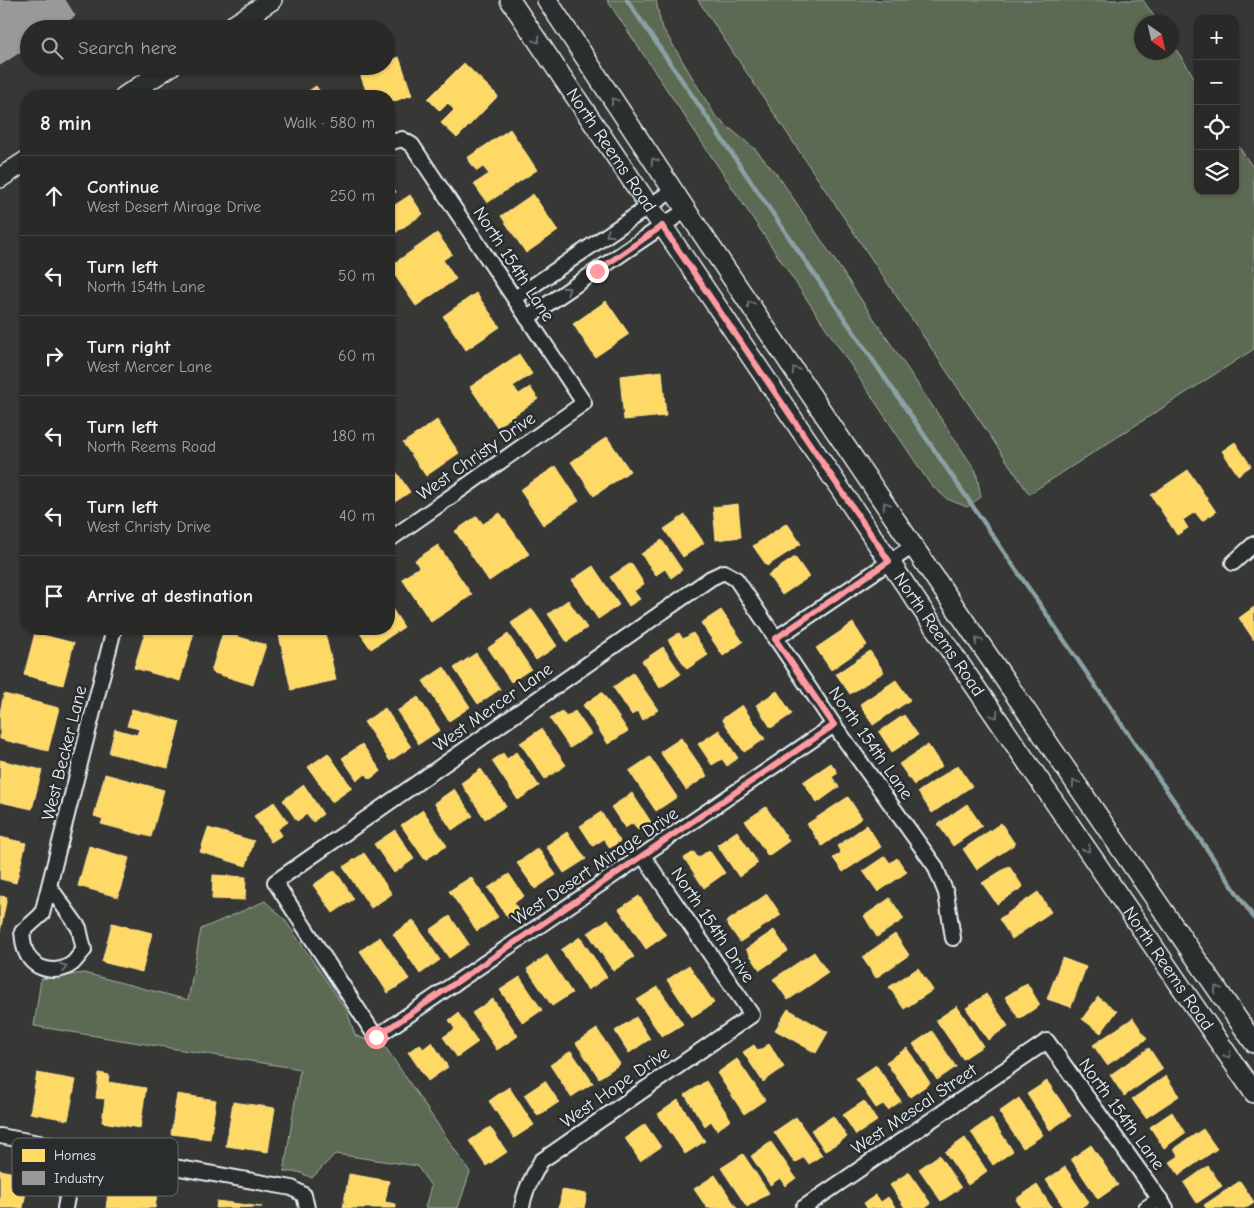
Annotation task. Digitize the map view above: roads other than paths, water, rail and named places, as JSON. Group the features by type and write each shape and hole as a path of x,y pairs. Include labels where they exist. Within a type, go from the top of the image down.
{"main road":[{"path":"242,20 272,0"},
{"name":"North Reems Road","path":"510,0 889,561 1254,1093"},
{"name":"North Reems Road","path":"546,0 913,546 1254,1043"},
{"path":"134,90 156,75"},
{"path":"0,178 20,165"}],"street":[{"name":"North 154th Lane","path":"395,141 402,139 412,145 584,403"},
{"path":"515,298 673,190"},
{"path":"527,318 686,210"},
{"path":"583,252 597,271"},
{"name":"West Christy Drive","path":"395,536 584,403"},
{"path":"1233,562 1254,544"},
{"path":"775,639 913,546"},
{"name":"West Mercer Lane","path":"376,1037 275,882 711,578 724,572 736,579"},
{"name":"North 154th Lane","path":"736,579 834,725 935,866 946,893 953,938"},
{"name":"West Becker Lane","path":"49,886 79,928 84,950 74,962 64,968 50,971 36,964 26,953 22,932 42,914 49,886 112,635"},
{"name":"West Desert Mirage Drive","path":"376,1037 834,725"},
{"name":"North 154th Drive","path":"643,856 752,1015"},
{"name":"West Hope Drive","path":"522,1208 531,1179 541,1161 752,1015"},
{"name":"North 154th Lane","path":"1047,1041 1163,1203"},
{"name":"West Mescal Street","path":"803,1208 1047,1041"},
{"path":"178,1168 292,1188 306,1201"},
{"path":"1146,1208 1163,1203"}],"waterway":[{"path":"627,0 1254,918"}]}
